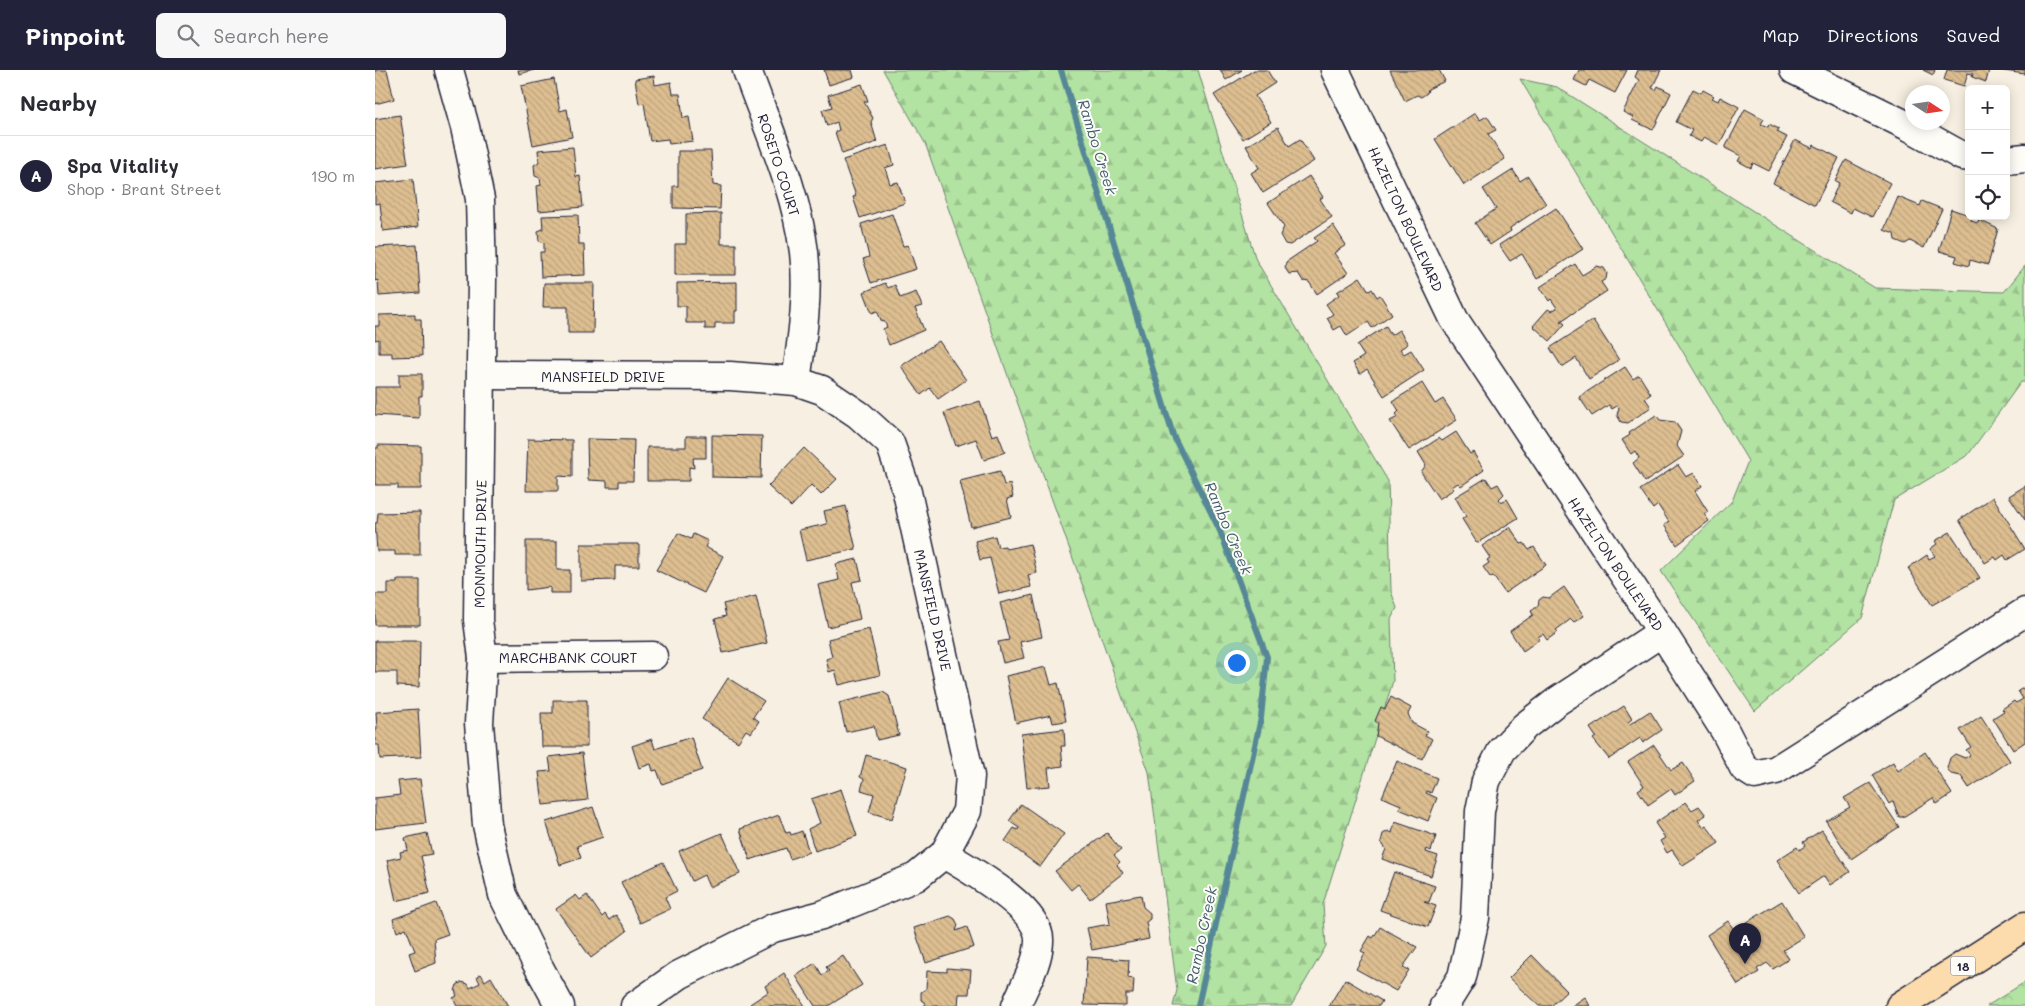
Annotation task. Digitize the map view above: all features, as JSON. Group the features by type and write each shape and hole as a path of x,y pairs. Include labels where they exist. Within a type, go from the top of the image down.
{"main road":[{"name":"18","path":"1900,1006 2025,926"}],"street":[{"name":"MONMOUTH DRIVE","path":"449,70 465,127 480,199 482,375 479,620 483,658 479,723 487,825 503,895 560,1006"},
{"name":"ROSETO COURT","path":"747,70 793,200 804,252 804,323 796,381"},
{"name":"HAZELTON BOULEVARD","path":"1335,70 1454,319 1662,632 1725,731 1744,768 1755,775 1776,770 2025,612"},
{"path":"1794,70 1965,156"},
{"path":"2010,160 2025,158"},
{"name":"MANSFIELD DRIVE","path":"482,375 730,376 796,381 822,390 859,415 890,443 907,492 970,776 967,811 944,854 916,877 822,915 773,928 679,975 635,1006"},
{"path":"1445,1006 1462,977 1475,918 1480,811 1486,781 1502,750 1525,726 1556,702 1662,632"},
{"name":"MARCHBANK COURT","path":"483,658 653,656"},
{"path":"944,854 1001,888 1031,920 1040,939 1035,964 1016,1006"}],"green space":[{"path":"883,70 1198,70 1256,260 1388,481 1391,591 1397,608 1391,619 1393,681 1323,904 1326,946 1291,1006 1173,1006 1177,990 1149,772 925,143"},
{"path":"1520,79 1557,87 1875,288 2004,292 2025,266 2025,382 2021,382 1968,455 1894,500 1862,618 1755,711 1661,571 1732,501 1748,461"},
{"path":"2025,982 2025,1006 1987,1006"}],"building":[{"path":"375,70 387,70 394,99 375,104"},
{"path":"518,70 534,70 519,74"},
{"path":"824,70 852,70 854,77 829,85"},
{"path":"1220,70 1242,70 1226,80"},
{"path":"1254,70 1267,70 1275,83 1255,96 1271,122 1243,139 1214,95"},
{"path":"1390,70 1439,70 1445,81 1428,89 1427,93 1421,97 1417,95 1405,101"},
{"path":"1579,70 1627,70 1615,93 1589,80 1586,86 1574,80"},
{"path":"1638,70 1661,70 1652,88 1656,90 1658,86 1671,93 1653,130 1632,120 1633,117 1623,112 1639,80 1635,77"},
{"path":"1923,70 1935,70 1933,75"},
{"path":"1947,70 1989,70 1986,82 1972,77 1973,74 1968,73 1964,86 1944,80"},
{"path":"2025,70 2025,74 2004,71"},
{"path":"654,76 655,85 671,82 673,94 680,94 683,118 689,117 693,141 669,144 668,139 650,141 644,103 639,104 635,79"},
{"path":"554,79 560,111 567,109 572,137 533,145 521,86"},
{"path":"862,84 868,101 864,102 873,118 871,122 877,142 842,154 835,132 839,130 837,122 827,126 822,110 832,107 828,95"},
{"path":"1693,89 1701,93 1703,90 1714,96 1712,98 1718,101 1720,97 1739,107 1719,145 1704,137 1701,142 1689,136 1692,130 1676,122"},
{"path":"1745,109 1764,119 1761,124 1768,127 1769,124 1779,129 1777,132 1787,137 1769,171 1753,163 1751,168 1738,161 1741,156 1725,148"},
{"path":"1475,113 1480,120 1487,116 1496,130 1488,134 1505,159 1464,185 1435,139"},
{"path":"400,115 408,164 375,169 375,119"},
{"path":"1278,127 1289,146 1300,139 1314,161 1263,193 1251,173 1259,168 1246,146"},
{"path":"1795,140 1812,148 1814,145 1839,158 1815,205 1773,183"},
{"path":"888,145 894,165 885,168 890,184 898,182 905,203 860,218 853,197 856,196 843,160"},
{"path":"573,147 576,177 580,176 583,207 539,211 537,186 541,185 540,178 535,176 534,165 539,162 538,150"},
{"path":"678,151 711,151 713,185 721,186 720,209 673,208 673,186 678,186"},
{"path":"1846,160 1890,183 1872,217 1853,208 1851,213 1830,202 1839,183 1835,181"},
{"path":"1513,170 1520,181 1528,176 1546,204 1510,228 1511,231 1490,245 1475,223 1496,209 1483,189"},
{"path":"1309,176 1323,197 1320,199 1332,217 1290,245 1285,244 1280,235 1284,227 1268,203"},
{"path":"413,179 418,227 383,231 380,203 375,204 375,183"},
{"path":"1898,197 1920,206 1922,201 1942,209 1924,248 1910,241 1905,244 1895,240 1894,234 1884,230"},
{"path":"1556,208 1583,249 1537,279 1522,254 1510,261 1499,245"},
{"path":"1951,209 1965,214 1965,220 1978,223 1979,220 1998,229 1988,265 1970,260 1969,266 1955,262 1957,256 1939,251"},
{"path":"721,213 721,244 736,244 736,275 675,275 675,244 686,244 686,214"},
{"path":"892,214 903,246 908,245 916,269 871,283 863,259 869,257 861,224"},
{"path":"578,215 579,244 584,244 585,275 541,277 540,252 544,252 544,243 539,241 538,231 543,229 542,216"},
{"path":"1333,225 1346,245 1334,253 1348,273 1317,294 1309,282 1303,281 1298,273 1289,274 1285,268 1286,262 1317,241 1314,238"},
{"path":"417,245 420,293 379,296 378,280 375,281 375,247"},
{"path":"1575,264 1582,275 1597,266 1604,268 1607,273 1606,279 1601,282 1607,291 1561,321 1565,324 1550,341 1533,326 1548,309 1551,311 1557,308 1551,299 1549,301 1540,287"},
{"path":"1360,277 1369,291 1372,289 1377,297 1380,295 1392,314 1372,328 1368,322 1347,336 1341,326 1334,330 1327,318 1333,314 1326,304 1339,295 1337,292"},
{"path":"737,282 735,323 715,323 715,329 705,329 705,323 686,323 686,306 677,306 677,283"},
{"path":"544,283 594,283 593,333 568,333 568,307 543,307"},
{"path":"885,283 888,288 895,285 900,298 916,292 922,306 915,308 924,330 889,345 883,329 887,327 884,321 882,322 877,311 872,313 864,292"},
{"path":"415,314 415,319 421,319 422,356 392,357 392,353 379,353 379,339 375,340 375,326 379,326 379,315"},
{"path":"1593,320 1619,360 1589,379 1576,358 1562,367 1550,348"},
{"path":"1386,326 1391,335 1399,330 1408,344 1400,349 1404,354 1411,350 1424,370 1384,396 1367,369 1360,374 1353,363 1364,356 1357,345"},
{"path":"939,341 966,380 938,399 930,388 921,395 901,366"},
{"path":"1625,367 1633,379 1639,375 1651,394 1645,398 1651,407 1628,423 1621,422 1617,415 1619,408 1617,406 1612,409 1609,405 1592,416 1579,397"},
{"path":"399,374 422,374 419,418 375,415 375,387 399,387"},
{"path":"1422,383 1435,404 1443,399 1457,420 1409,450 1390,421 1398,417 1396,414 1399,411 1393,401"},
{"path":"980,401 992,436 998,434 1005,452 984,460 976,439 956,446 944,413"},
{"path":"1656,415 1660,420 1675,422 1681,431 1677,446 1684,456 1645,482 1633,463 1639,458 1635,451 1631,454 1622,440"},
{"path":"1456,432 1470,454 1473,452 1484,470 1461,486 1458,483 1452,487 1454,489 1439,499 1421,472 1426,465 1418,452 1439,438 1442,441"},
{"path":"712,435 762,436 761,478 712,477"},
{"path":"686,436 706,436 706,458 693,458 694,468 689,467 689,481 647,481 647,447 686,447"},
{"path":"528,439 572,440 572,477 558,476 558,491 526,491"},
{"path":"587,439 634,440 633,481 619,481 619,487 607,487 607,481 588,480"},
{"path":"378,445 421,446 421,489 398,489 398,485 375,485 375,448 378,448"},
{"path":"804,448 837,479 821,495 811,485 791,507 768,486"},
{"path":"1678,465 1686,477 1694,473 1702,486 1695,491 1708,512 1704,514 1709,521 1677,545 1664,525 1669,522 1658,505 1653,509 1640,490"},
{"path":"1000,471 1004,485 1010,484 1013,497 1007,499 1011,517 971,527 960,481"},
{"path":"1486,478 1492,487 1498,484 1504,494 1499,499 1501,502 1507,499 1518,518 1477,543 1462,519 1466,516 1455,497"},
{"path":"2025,486 2025,520 2009,496"},
{"path":"1993,497 2025,549 2007,560 2004,555 1997,560 1995,557 1985,563 1959,520"},
{"path":"846,506 856,549 806,560 799,530 827,524 824,511"},
{"path":"420,512 420,555 395,555 395,551 377,551 375,523 377,523 378,513"},
{"path":"1510,527 1521,544 1524,543 1529,550 1534,547 1546,565 1505,593 1493,576 1490,577 1483,567 1489,563 1487,560 1490,558 1482,546"},
{"path":"1950,532 1980,578 1932,605 1908,568 1927,555 1929,559 1935,556 1930,549 1937,544 1935,541"},
{"path":"678,533 691,539 693,534 708,541 705,547 723,556 704,593 656,570"},
{"path":"995,536 998,547 1005,546 1006,549 1030,544 1037,573 1028,575 1031,587 999,594 990,558 980,560 975,541"},
{"path":"526,541 557,541 557,570 570,570 570,593 550,593 550,587 526,590"},
{"path":"581,544 639,544 639,566 615,566 615,580 581,581"},
{"path":"857,559 862,580 852,582 860,619 828,627 818,585 839,580 836,564"},
{"path":"397,580 420,580 420,625 375,625 375,594 388,594 388,583 397,583"},
{"path":"1564,587 1584,616 1574,622 1571,619 1556,630 1558,632 1547,640 1543,634 1538,637 1540,639 1523,651 1510,631 1533,615 1531,611 1538,606 1539,600 1543,597 1549,598"},
{"path":"1033,595 1042,637 1020,642 1024,658 1003,663 998,642 1009,640 1000,603"},
{"path":"756,596 767,643 723,653 715,619 726,616 723,604"},
{"path":"869,629 880,675 839,685 835,670 829,672 826,659 832,657 828,639"},
{"path":"375,641 420,641 419,687 397,686 397,672 375,672"},
{"path":"1046,667 1051,685 1058,683 1066,721 1053,723 1051,715 1016,723 1006,676"},
{"path":"728,678 764,701 753,717 759,721 751,733 746,730 738,742 702,719"},
{"path":"2025,687 2025,742 2013,750 1993,718 2014,701 2016,703 2023,699 2018,691"},
{"path":"883,692 889,696 899,735 877,740 874,726 846,732 839,703"},
{"path":"1391,697 1411,708 1408,714 1412,723 1427,731 1425,735 1432,739 1422,759 1376,736 1378,723 1375,721 1381,707 1385,709"},
{"path":"553,700 587,700 587,747 542,747 541,713 553,713"},
{"path":"1624,706 1632,719 1628,722 1630,724 1650,711 1662,730 1643,743 1640,738 1609,759 1593,739 1596,737 1590,728"},
{"path":"418,709 421,757 380,759 379,745 375,745 375,730 377,730 376,712"},
{"path":"1981,716 2010,761 1969,788 1961,776 1951,774 1947,768 1950,758 1955,754 1965,758 1970,755 1966,750 1971,747 1960,730"},
{"path":"1064,729 1065,746 1061,746 1063,766 1048,768 1050,786 1027,788 1021,734"},
{"path":"691,737 702,770 662,784 657,770 653,771 651,764 639,768 632,746 652,739 655,749"},
{"path":"1654,745 1671,770 1683,763 1695,781 1675,795 1671,789 1648,805 1638,790 1644,786 1628,762"},
{"path":"1925,752 1952,794 1937,804 1933,798 1903,817 1899,817 1893,801 1889,804 1872,775 1893,762 1898,771"},
{"path":"582,753 588,800 543,805 539,772 551,771 549,757"},
{"path":"866,755 907,767 892,819 869,812 874,794 861,790 864,779 860,777"},
{"path":"1397,761 1437,778 1431,793 1427,791 1426,793 1437,798 1428,821 1399,809 1401,805 1382,797"},
{"path":"420,779 426,823 375,829 375,798 400,795 398,781"},
{"path":"1870,783 1899,827 1851,859 1826,821 1850,807 1844,798"},
{"path":"841,789 857,836 815,851 808,829 820,823 811,799"},
{"path":"1686,802 1692,810 1699,806 1706,815 1698,820 1703,827 1706,825 1719,843 1683,866 1672,850 1667,853 1660,841 1665,838 1655,823"},
{"path":"1021,804 1064,834 1040,867 1005,841 1014,828 1018,830 1019,828 1009,821"},
{"path":"593,807 603,837 577,846 581,858 560,865 546,822"},
{"path":"779,815 786,833 790,832 791,835 802,831 809,852 790,859 786,848 750,860 740,829"},
{"path":"1395,822 1436,836 1431,851 1427,849 1426,852 1438,856 1431,876 1382,859 1386,849 1381,842 1383,834 1388,831 1392,833"},
{"path":"1822,830 1850,872 1830,885 1824,876 1799,893 1777,860 1797,847 1799,850 1805,846 1803,842"},
{"path":"427,833 432,854 421,856 430,893 396,901 387,860 401,857 400,852 408,850 405,838"},
{"path":"722,833 740,874 709,887 704,875 692,881 679,851"},
{"path":"1107,833 1121,850 1114,855 1120,862 1117,865 1123,873 1090,899 1078,884 1071,890 1055,871"},
{"path":"663,862 677,891 665,897 670,909 640,923 621,882"},
{"path":"1394,872 1435,886 1429,902 1424,902 1436,906 1428,927 1380,910"},
{"path":"576,895 580,900 587,895 602,917 605,914 609,920 616,915 627,931 591,958 556,909"},
{"path":"1141,895 1143,907 1150,913 1150,919 1146,922 1149,939 1092,950 1087,928 1110,924 1106,901"},
{"path":"1782,901 1804,937 1783,950 1789,959 1773,969 1767,963 1757,969 1759,972 1738,985 1707,935 1728,921 1734,930"},
{"path":"436,903 448,934 434,939 436,963 415,971 409,953 415,951 406,928 397,932 393,919"},
{"path":"950,916 955,919 958,925 956,931 967,927 974,947 926,963 914,928"},
{"path":"1380,927 1417,947 1403,967 1409,970 1396,991 1356,969 1365,953 1361,951 1370,936 1373,938"},
{"path":"1532,955 1567,991 1551,1006 1539,1006 1509,978"},
{"path":"843,956 862,985 828,1006 815,1006 796,976 815,963 822,975 829,971 826,967"},
{"path":"1087,957 1129,960 1128,978 1134,979 1133,994 1126,994 1126,1006 1084,1005"},
{"path":"947,968 971,970 969,994 959,994 958,1006 925,1006 925,1003 921,1000 921,992 926,989 927,971 947,972"},
{"path":"784,973 805,1006 752,1006 750,1004 768,992 765,986"},
{"path":"481,974 485,981 491,977 508,1006 457,1006 453,998 457,996 455,991 457,985 462,982 468,984 470,988 480,983 477,977"},
{"path":"1345,979 1382,1001 1379,1006 1329,1006"},
{"path":"1585,997 1590,1006 1572,1006"}],"waterway":[{"name":"Rambo Creek","path":"1061,70 1173,435 1220,531 1267,657 1261,718 1198,1006"}],"place":[{"name":"Spa Vitality","path":"1745,964"}]}
